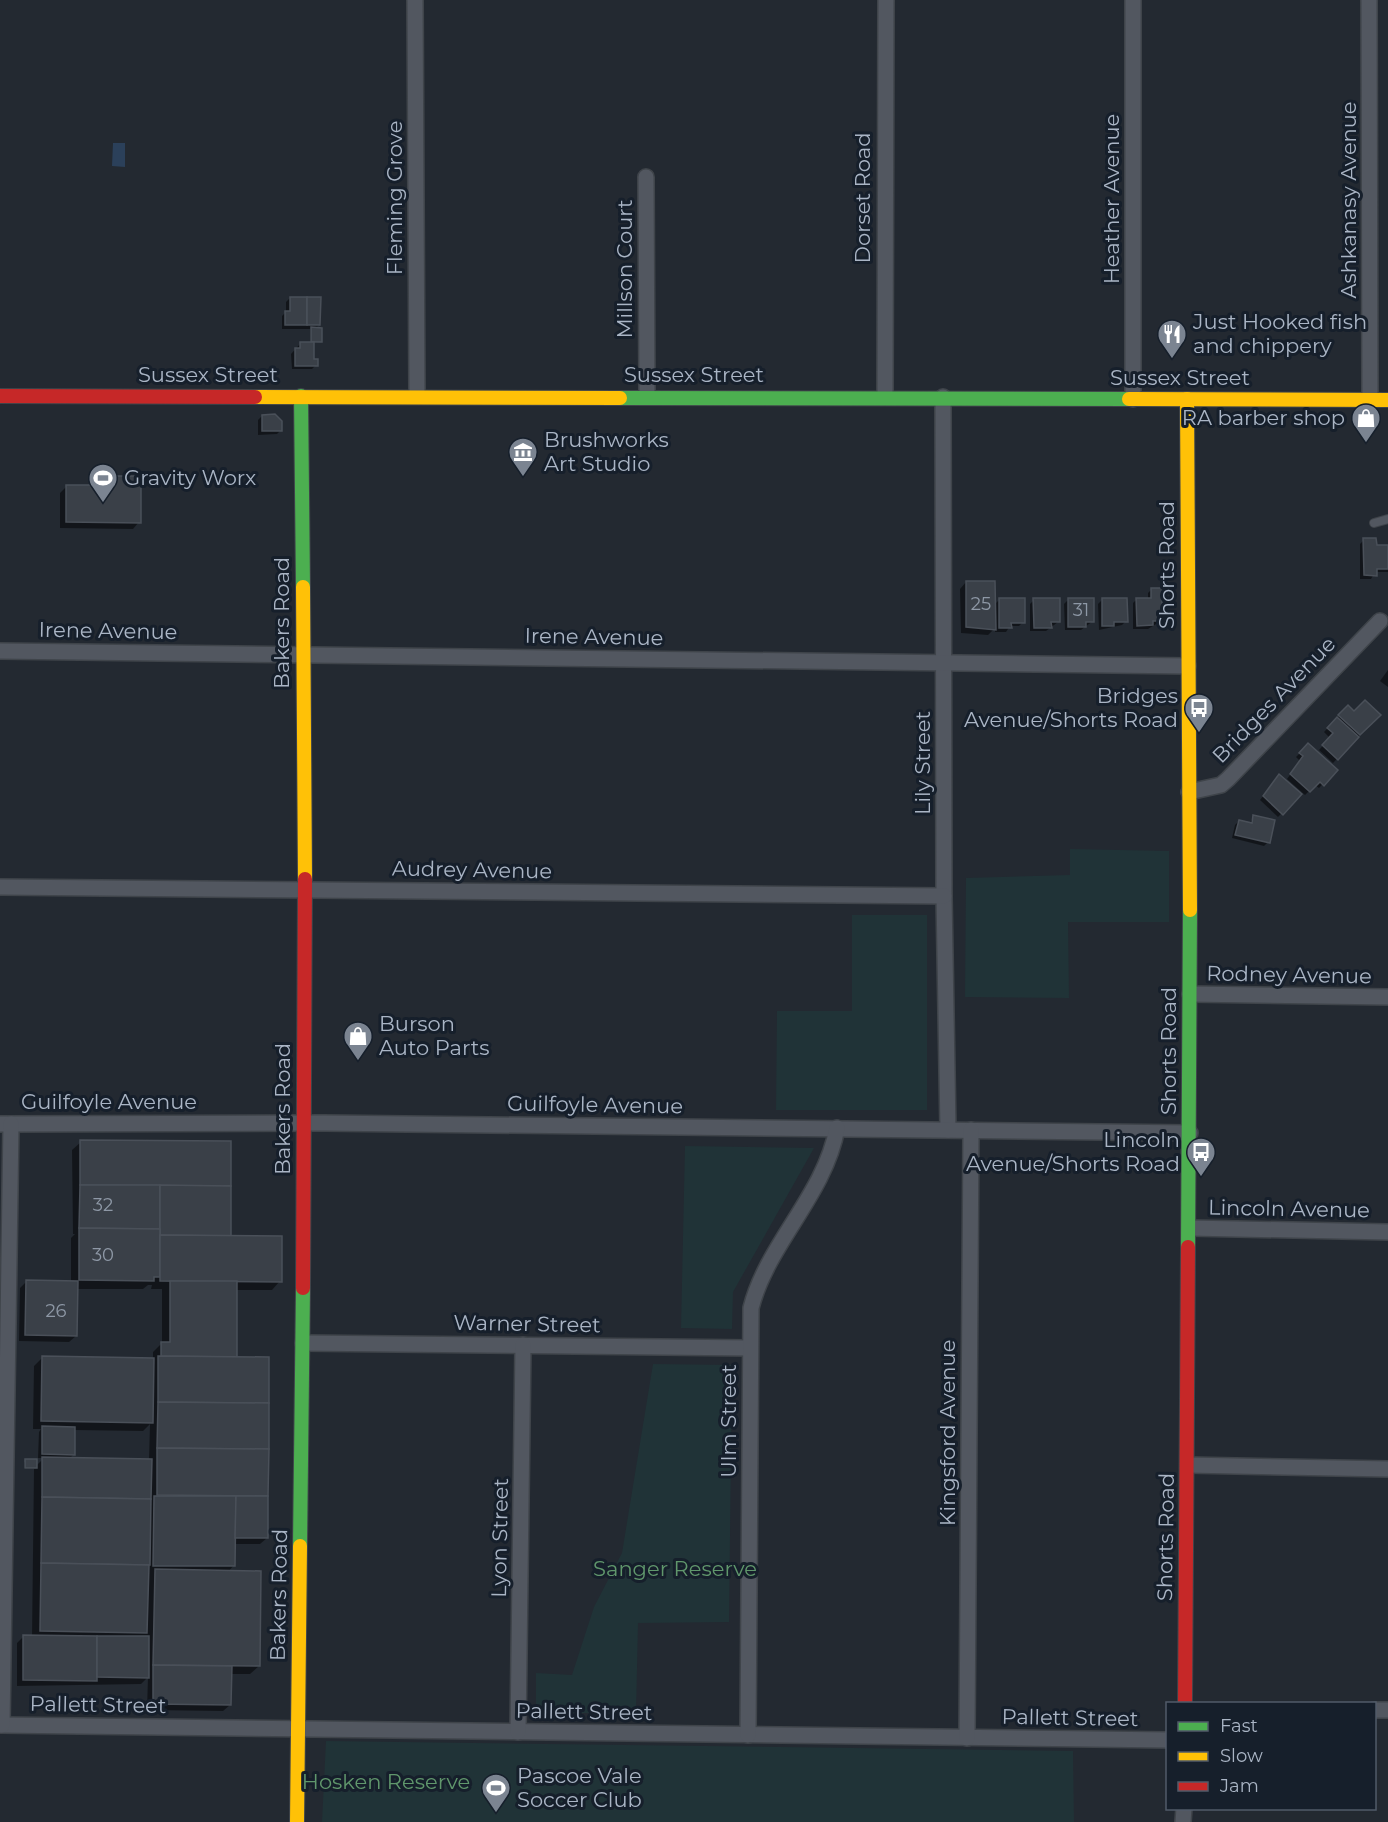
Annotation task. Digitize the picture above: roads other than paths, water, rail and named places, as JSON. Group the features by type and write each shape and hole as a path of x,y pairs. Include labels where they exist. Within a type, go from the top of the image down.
{"street":[{"name":"Fleming Grove","path":"416,0 417,396"},
{"name":"Dorset Road","path":"885,397 886,0"},
{"name":"Heather Avenue","path":"1133,0 1133,399"},
{"name":"Ashkanasy Avenue","path":"1369,0 1370,399"},
{"name":"Millson Court","path":"646,177 646,396"},
{"name":"Sussex Street","path":"0,396 1388,399"},
{"name":"Bakers Road","path":"297,1822 304,1123 301,396"},
{"name":"Lily Street","path":"942,397 944,896 948,1130"},
{"name":"Shorts Road","path":"1185,1702 1190,1228 1187,399"},
{"name":"Bridges Avenue","path":"1189,792 1221,785 1228,779 1380,621"},
{"name":"Irene Avenue","path":"0,651 1188,666"},
{"name":"Audrey Avenue","path":"0,887 944,896"},
{"name":"Rodney Avenue","path":"1190,994 1388,998"},
{"name":"Guilfoyle Avenue","path":"6,1124 304,1123 1190,1133"},
{"path":"1,1725 6,1124"},
{"name":"Ulm Street","path":"748,1735 751,1308 754,1296 826,1166 837,1128"},
{"name":"Kingsford Avenue","path":"968,1737 971,1130"},
{"name":"Lincoln Avenue","path":"1190,1228 1388,1232"},
{"name":"Warner Street","path":"303,1343 750,1348"},
{"name":"Lyon Street","path":"518,1732 523,1345"},
{"path":"1188,1465 1388,1469"},
{"name":"Pallett Street","path":"1,1725 1166,1740"}],"lane":[{"path":"1374,523 1388,519"}],"water":[{"path":"113,143 125,143 125,167 112,166"}],"place":[{"name":"Just Hooked fish and chippery","path":"1172,360"},
{"name":"RA barber shop","path":"1366,444"},
{"name":"Brushworks Art Studio","path":"523,478"},
{"name":"Gravity Worx","path":"103,504"},
{"name":"Bridges Avenue/Shorts Road","path":"1199,734"},
{"name":"Burson Auto Parts","path":"358,1062"},
{"name":"Lincoln Avenue/Shorts Road","path":"1201,1178"},
{"name":"Pascoe Vale Soccer Club","path":"496,1814"}],"park label":[{"name":"Sanger Reserve","path":"675,1569"},
{"name":"Hosken Reserve","path":"386,1782"}]}
